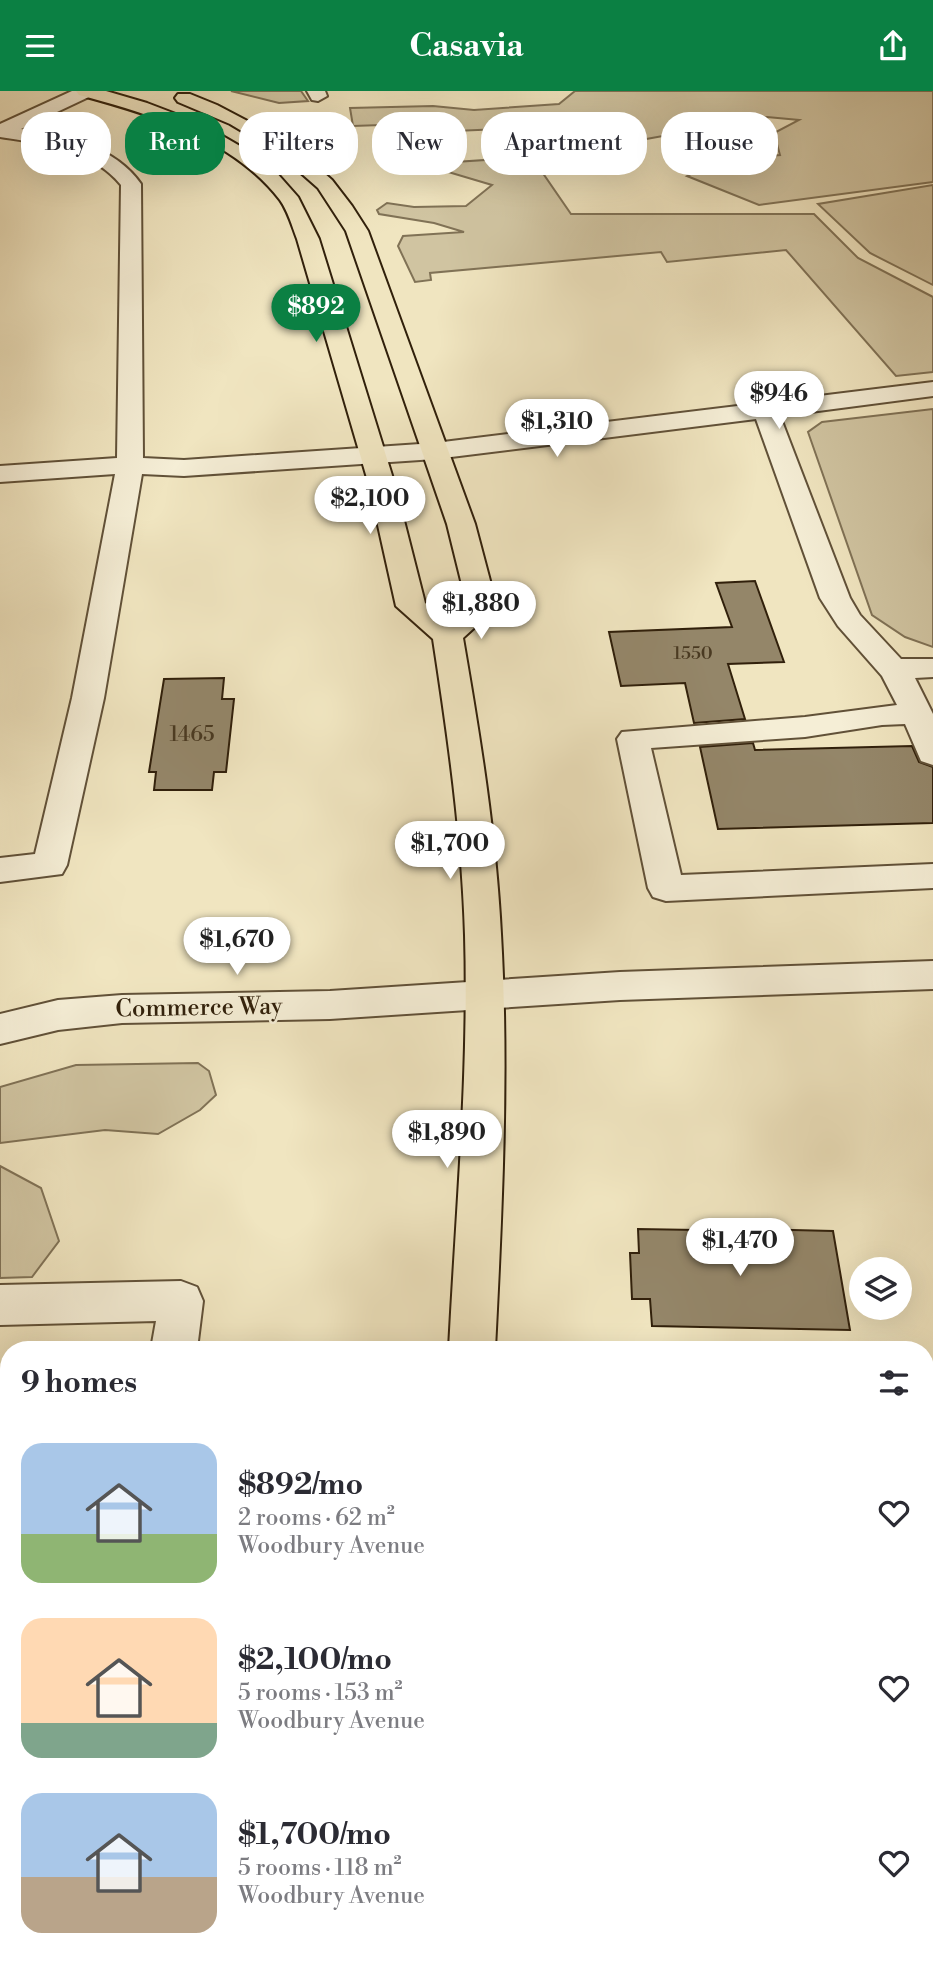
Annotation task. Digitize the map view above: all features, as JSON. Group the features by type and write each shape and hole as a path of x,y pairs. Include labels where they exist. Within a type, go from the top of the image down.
{"main road":[{"path":"86,91 139,106 210,136 254,165 288,197 308,239 370,445 411,606 448,636 474,820 483,933 484,994 472,1341"},
{"path":"165,91 214,109 265,135 302,160 334,193 347,211 366,252 461,524 482,607 448,636"}],"street":[{"path":"0,131 86,91"},
{"path":"0,131 63,144 97,155 121,171 131,184 130,465 88,698 50,865 0,870"},
{"path":"0,474 130,465 184,468 370,445 489,444 933,389"},
{"path":"765,410 787,463 835,598 848,620 893,669 917,714 933,754"},
{"path":"893,669 933,668"},
{"path":"917,714 804,727 633,739 666,888 933,876"},
{"name":"Commerce Way","path":"0,1029 58,1015 122,1009 330,1006 620,986 933,975"},
{"path":"0,1305 181,1301 175,1341"}],"shaded area":[{"path":"231,91 301,91 308,101 279,103"},
{"path":"575,91 933,91 933,182 759,205 687,176 778,175 778,131 799,120 778,118 778,112 661,112 661,136 647,139 647,112 481,112 481,130 467,130 467,112 372,112 372,125 358,126 358,112 351,112 350,108 433,106 474,110 559,104"},
{"path":"481,160 481,175 544,175 571,214 814,214 858,258 933,297 933,372 896,376 786,250 667,262 661,252 430,273 431,280 415,282 398,246 403,236 464,232 434,223 379,214 377,210 387,203 414,207 466,206 492,185 458,175 467,175 467,161"},
{"path":"933,185 933,285 870,253 818,204"},
{"path":"933,409 933,647 905,637 872,615 808,432 822,422"},
{"path":"198,1063 209,1071 216,1095 200,1110 158,1134 105,1130 0,1143 0,1087 76,1065"},
{"path":"0,1166 41,1188 59,1241 32,1277 0,1278"}],"building":[{"path":"755,581 784,662 728,664 745,719 694,723 685,683 621,686 609,632 732,627 716,583"},
{"path":"224,678 222,699 234,699 226,772 214,772 212,790 154,790 156,772 149,772 164,679"},
{"path":"753,743 755,750 912,746 919,762 933,767 933,823 718,829 700,747"},
{"path":"697,1223 749,1223 750,1229 833,1231 850,1330 652,1326 650,1299 632,1299 630,1253 639,1253 638,1229 697,1230"}]}
